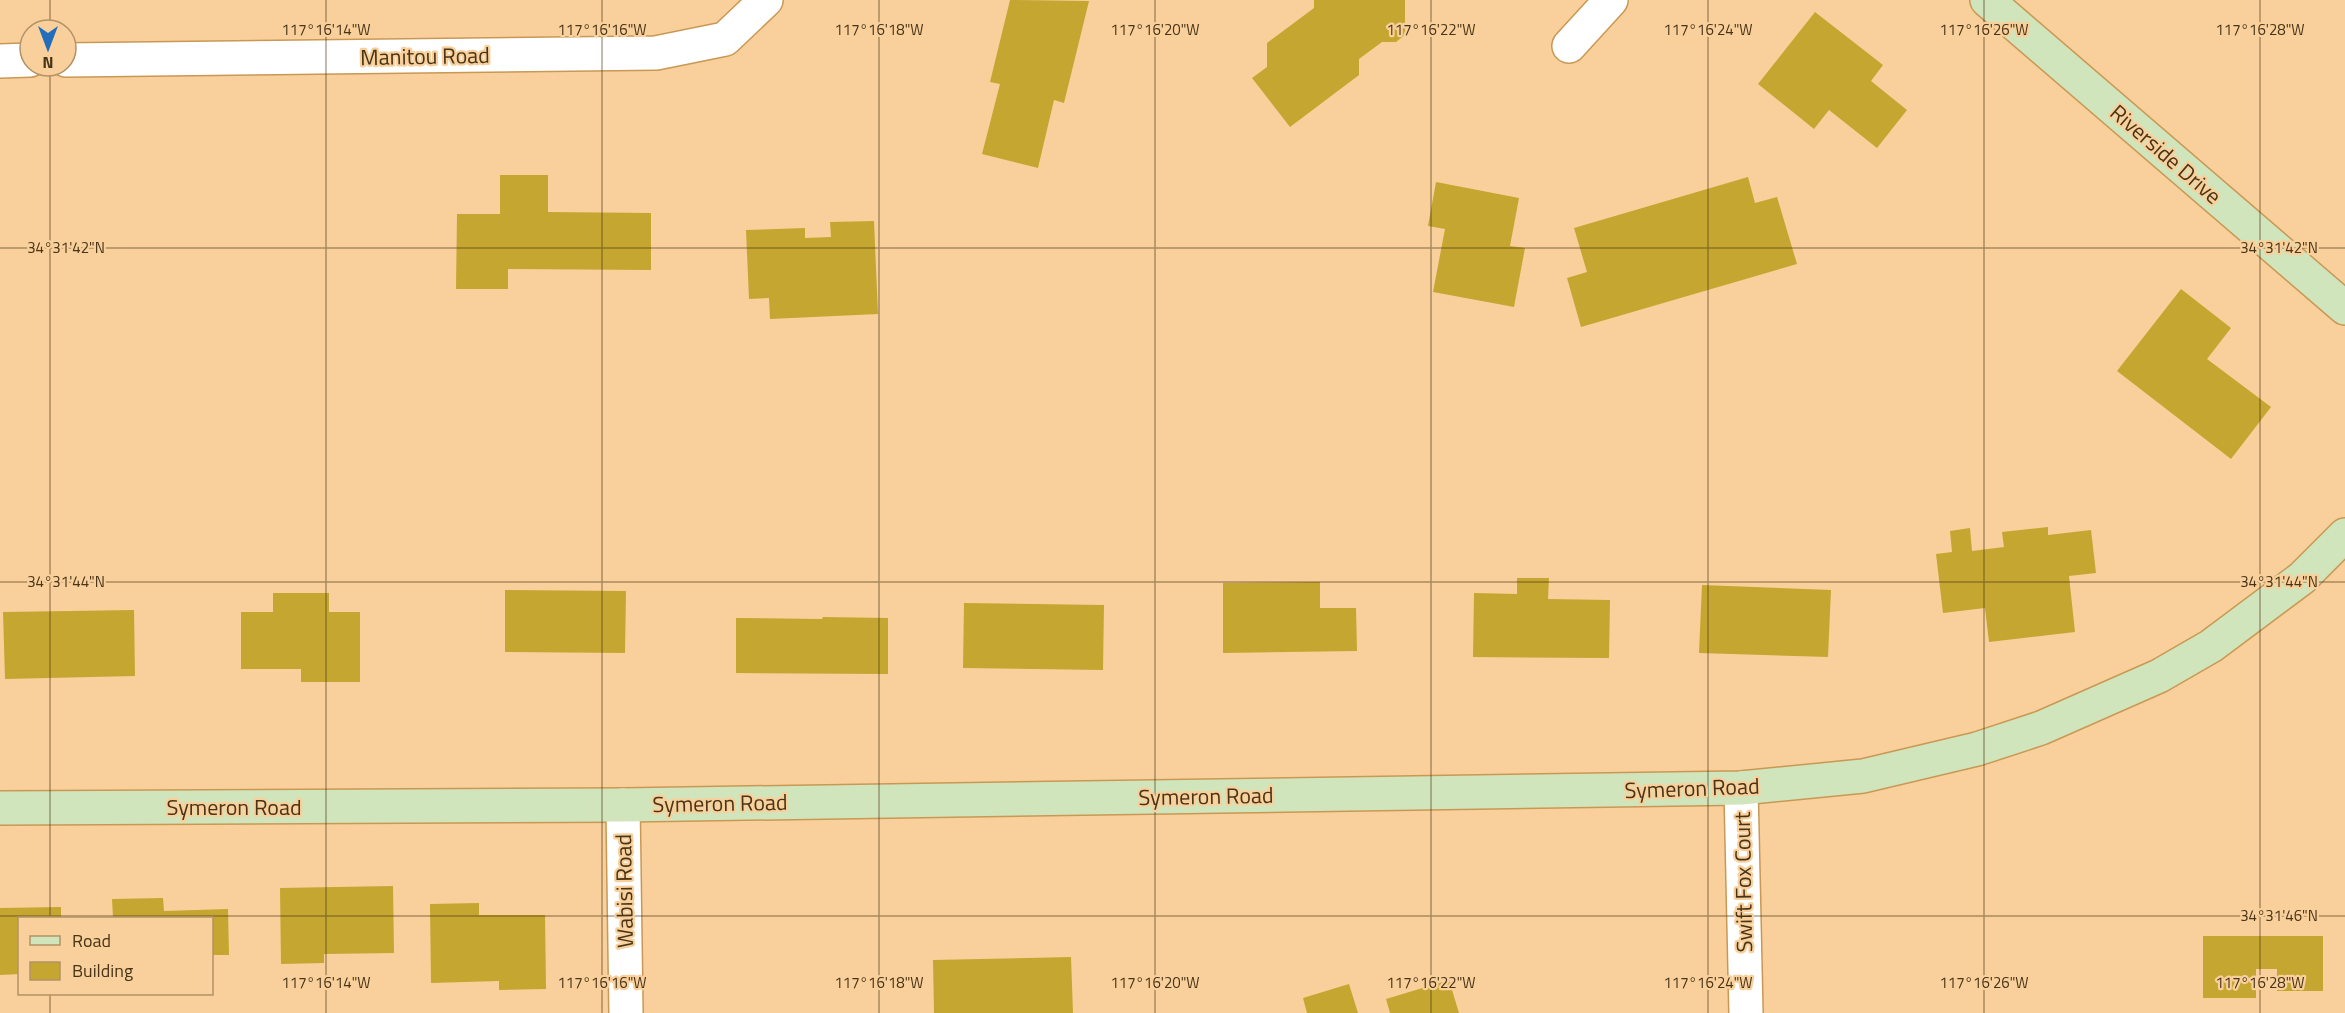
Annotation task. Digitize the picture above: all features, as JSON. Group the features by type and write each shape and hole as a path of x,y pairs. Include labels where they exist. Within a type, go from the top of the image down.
{"street":[{"name":"Manitou Road","path":"78,60 656,53 725,39 766,0"},
{"path":"1569,46 1611,0"},
{"name":"Riverside Drive","path":"1987,0 2345,308"},
{"path":"0,61 18,60"},
{"name":"Symeron Road","path":"0,808 623,805 1741,788 1863,777 1966,752 2041,728 2159,676 2211,646 2302,578 2345,535"},
{"name":"Swift Fox Court","path":"1741,788 1746,1013"},
{"name":"Wabisi Road","path":"623,805 626,1013"}],"building":[{"path":"1010,0 1089,1 1064,103 1054,100 1038,168 982,154 1000,84 990,82"},
{"path":"1314,0 1405,0 1405,35 1396,42 1382,42 1359,59 1359,75 1290,127 1252,78 1267,67 1267,43 1314,8"},
{"path":"1815,12 1883,65 1871,81 1907,110 1877,148 1829,110 1814,129 1758,84"},
{"path":"500,175 548,175 548,212 651,213 651,270 508,269 508,289 456,289 457,214 500,214"},
{"path":"1748,177 1755,203 1777,197 1797,264 1581,327 1567,278 1587,272 1574,228"},
{"path":"1436,182 1519,198 1510,246 1525,248 1514,307 1433,292 1445,229 1428,226"},
{"path":"874,221 878,314 770,319 769,298 749,299 746,230 805,228 805,238 831,237 830,222"},
{"path":"2181,289 2231,328 2207,359 2271,407 2231,459 2117,371"},
{"path":"2048,527 2048,535 2091,530 2096,573 2069,576 2075,632 1989,642 1985,608 1943,613 1936,554 1952,552 1950,531 1970,528 1972,551 2004,547 2002,532"},
{"path":"1517,578 1549,578 1548,599 1610,600 1609,658 1473,657 1474,593 1517,594"},
{"path":"1320,582 1320,608 1356,608 1357,651 1223,653 1223,583"},
{"path":"1702,585 1831,590 1828,657 1699,653"},
{"path":"505,590 626,591 625,653 505,652"},
{"path":"273,593 329,593 329,612 360,612 360,682 301,682 301,669 241,669 241,612 273,612"},
{"path":"964,603 1104,605 1103,670 963,668"},
{"path":"134,610 135,676 5,679 3,612"},
{"path":"823,617 888,618 888,674 736,673 736,618 822,619"},
{"path":"393,886 394,953 324,954 324,963 281,964 280,888"},
{"path":"163,898 164,911 228,909 229,955 213,955 213,917 113,917 112,899"},
{"path":"479,903 479,915 545,915 546,989 499,990 499,981 431,983 430,904"},
{"path":"61,907 61,917 18,917 18,974 0,975 0,908"},
{"path":"2203,936 2323,936 2323,991 2277,991 2277,969 2256,969 2256,998 2203,998"},
{"path":"1071,957 1073,1013 934,1013 933,960"},
{"path":"1449,980 1459,1013 1390,1013 1386,999"},
{"path":"1349,984 1358,1013 1307,1013 1303,998"}]}
